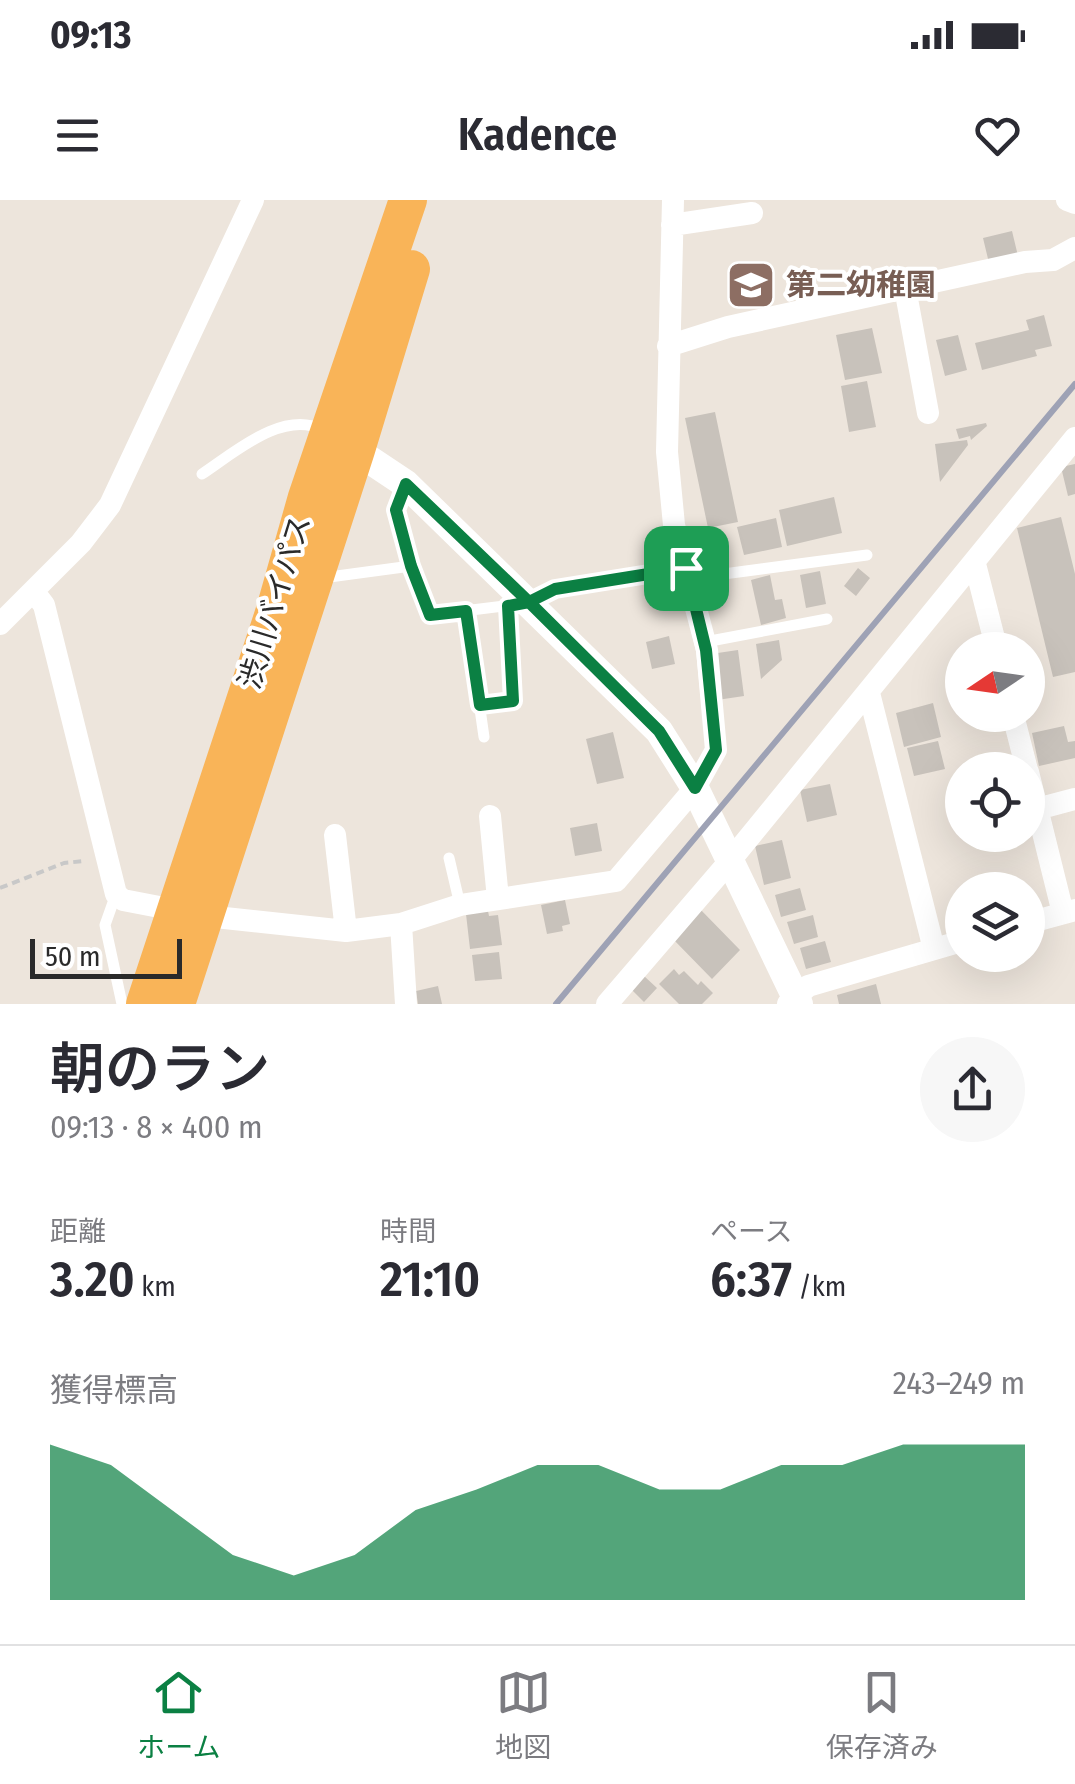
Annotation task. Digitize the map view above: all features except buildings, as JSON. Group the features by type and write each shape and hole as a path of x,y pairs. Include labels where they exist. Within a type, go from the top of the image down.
{"highway":[{"name":"渋川バイパス","path":"145,1004 191,913 313,578 343,442 408,200"},
{"name":"渋川バイパス","path":"176,1004 191,913 308,497 343,442 432,200"}],"street":[{"path":"0,624 81,543 110,505 253,200"},
{"path":"34,592 44,605 116,894 124,900 191,913 346,931 401,924 460,905 616,881 695,788 716,750 705,642 674,525 667,452 673,200"},
{"path":"1067,200 1075,203"},
{"path":"672,225 752,213"},
{"path":"668,346 728,327 1025,262 1053,260 1075,248"},
{"path":"905,288 928,414"},
{"path":"607,1004 976,564 1075,438"},
{"path":"343,442 406,484 518,604 659,731 695,788 795,1002 808,986 945,946"},
{"path":"976,564 993,632"},
{"path":"869,693 934,949"},
{"path":"1045,807 1075,798"},
{"path":"490,816 498,899"},
{"path":"336,835 346,931"},
{"path":"1045,835 1069,912"},
{"path":"401,924 406,1004"}],"lane":[{"path":"202,474 250,442 281,428 306,424 343,442"},
{"path":"406,484 396,510 430,615 518,604 555,589 686,568 716,575 867,555"},
{"path":"313,578 334,579 411,566"},
{"path":"480,705 513,701 518,604"},
{"path":"466,611 484,737"},
{"path":"705,642 827,619"},
{"path":"449,858 460,905"},
{"path":"116,894 105,925 122,1004"}],"path":[{"path":"0,888 64,863 108,859"}],"railway":[{"path":"556,1004 1075,384"}],"place":[{"name":"第二幼稚園","path":"751,285"}],"route":[{"path":"686,568 555,589 529,602 406,484 396,510 430,615 466,611 480,705 513,701 508,606 529,602 659,731 695,788 716,750 706,650 686,568"}]}
